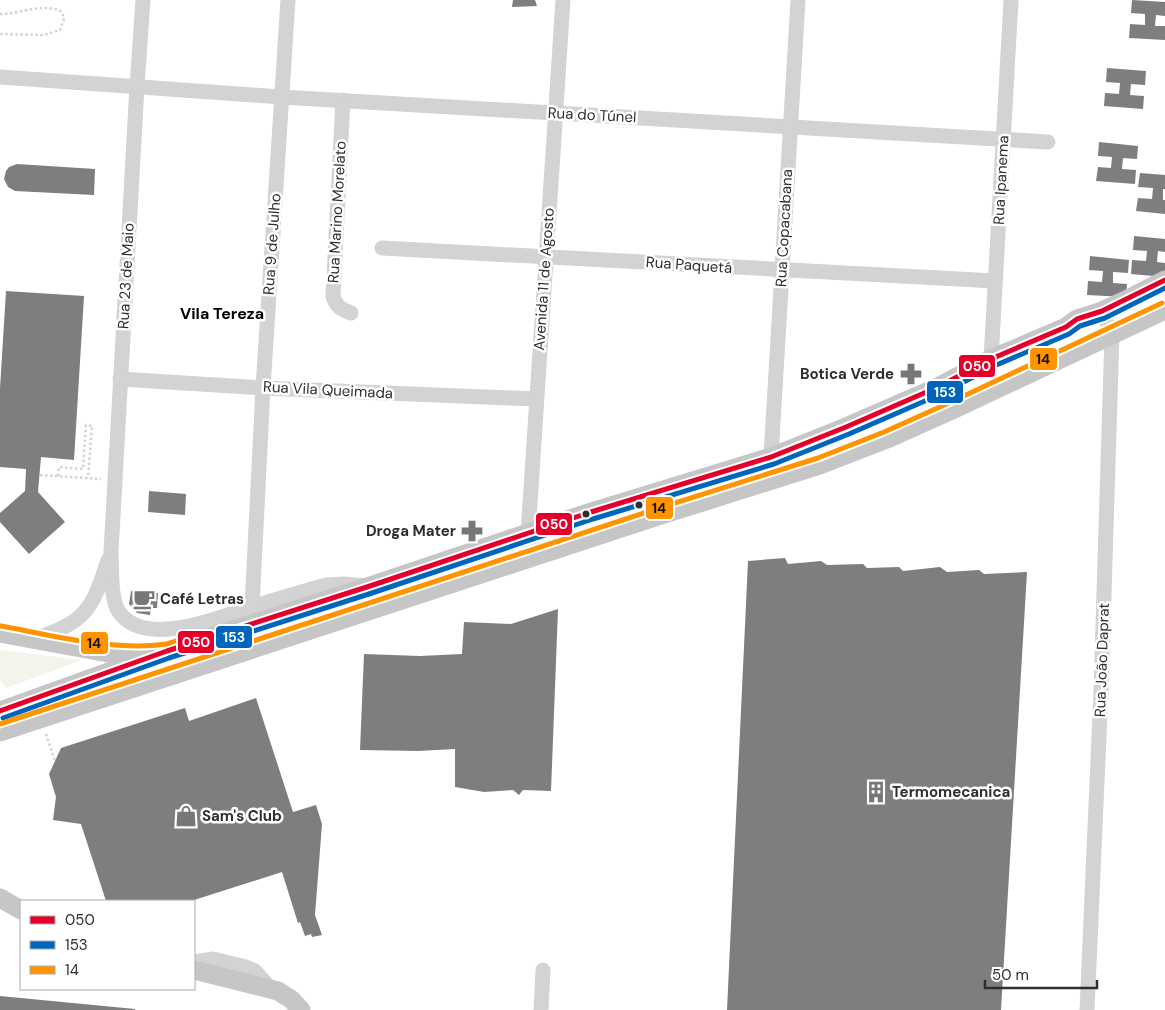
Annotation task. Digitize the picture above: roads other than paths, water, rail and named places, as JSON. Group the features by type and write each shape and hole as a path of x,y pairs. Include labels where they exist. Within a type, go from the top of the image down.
{"main road":[{"path":"0,711 167,651 591,512 771,457 938,387 991,360 1066,327 1077,319 1102,311 1165,280"},
{"path":"0,732 820,465 887,439 954,409 1165,310"},
{"path":"0,633 108,652 141,654 167,651"},
{"path":"0,898 20,909"},
{"path":"195,970 271,989 288,997 300,1010"}],"street":[{"name":"Rua 23 de Maio","path":"143,0 136,86 111,552 114,602 117,610 124,617 141,626 160,629 174,629 204,623 252,607"},
{"name":"Rua 9 de Julho","path":"252,607 263,388 288,0"},
{"name":"Avenida 11 de Agosto","path":"536,556 528,534 563,0"},
{"name":"Rua Copacabana","path":"771,457 798,0"},
{"name":"Rua Ipanema","path":"991,360 1011,0"},
{"name":"Rua do Túnel","path":"0,77 281,97 1048,142"},
{"name":"Rua Marino Morelato","path":"343,100 333,296 335,304 351,313"},
{"name":"Rua Paquetá","path":"382,248 995,282"},
{"name":"Rua João Daprat","path":"1087,1010 1102,671 1112,334 1102,311"},
{"name":"Rua Vila Queimada","path":"120,379 263,388 536,399"},
{"name":"Rua 23 de Maio","path":"34,639 66,627 84,614 98,591 111,552"},
{"path":"252,607 326,585 370,586"},
{"path":"195,962 213,959 246,967 255,971 271,989"},
{"path":"541,1010 544,970"}],"place":[{"name":"Botica Verde","path":"911,374"},
{"name":"Droga Mater","path":"472,531"},
{"name":"Café Letras","path":"144,599"},
{"name":"Termomecanica","path":"876,792"},
{"name":"Sam's Club","path":"186,816"}],"district":[{"name":"Vila Tereza","path":"222,313"}]}
